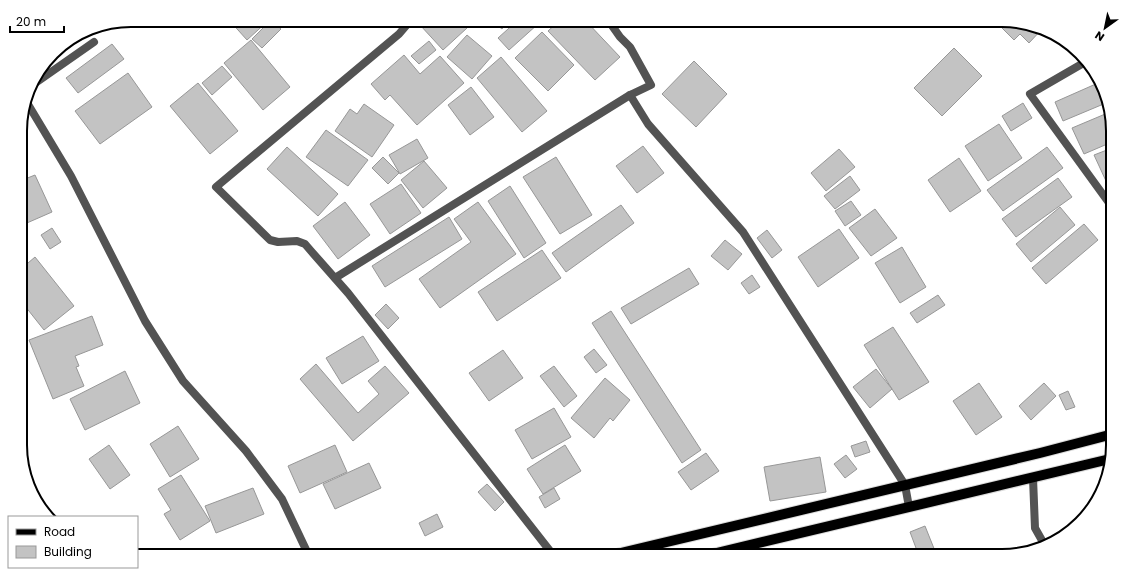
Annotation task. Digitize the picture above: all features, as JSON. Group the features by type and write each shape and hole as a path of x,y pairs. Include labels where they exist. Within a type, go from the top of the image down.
{"main road":[{"path":"638,549 905,486 1106,436"},
{"path":"733,549 1104,460"}],"street":[{"path":"405,27 399,34 216,187 270,240 278,242 297,241 305,244 335,278 548,549"},
{"path":"335,278 630,96 651,85 630,47 613,27"},
{"path":"42,78 94,42"},
{"path":"1081,65 1030,94 1106,199"},
{"path":"630,96 648,124 743,232 905,486 909,507"},
{"path":"30,108 71,176 145,321 183,381 246,452 282,498 307,549"},
{"path":"1033,478 1035,528 1042,540"}],"building":[{"path":"235,27 261,27 247,40"},
{"path":"264,27 279,27 281,29 262,48 252,39"},
{"path":"422,27 467,28 443,50"},
{"path":"510,27 535,27 509,50 498,38"},
{"path":"552,27 592,27 620,57 595,80 548,31"},
{"path":"1001,27 1022,29 1037,34 1029,43 1020,34 1014,40"},
{"path":"542,32 574,65 548,91 515,58"},
{"path":"467,35 492,56 472,79 447,57"},
{"path":"251,40 290,87 263,110 224,63"},
{"path":"429,41 436,50 419,64 411,56"},
{"path":"112,44 124,59 78,93 66,78"},
{"path":"954,48 982,76 942,116 914,88"},
{"path":"404,55 420,74 440,56 464,83 417,125 390,95 385,100 371,84"},
{"path":"501,57 547,111 522,132 477,78"},
{"path":"694,61 727,94 696,127 662,94"},
{"path":"222,66 232,77 212,95 202,83"},
{"path":"128,73 152,107 100,144 75,111"},
{"path":"198,83 238,131 210,154 170,106"},
{"path":"1095,84 1102,105 1063,121 1055,102"},
{"path":"471,87 494,117 470,135 448,105"},
{"path":"1023,103 1032,118 1011,131 1002,116"},
{"path":"364,104 394,125 372,157 335,131 350,109 357,114"},
{"path":"1104,114 1106,145 1084,154 1072,128"},
{"path":"999,124 1022,158 988,181 965,146"},
{"path":"326,130 368,160 348,186 306,157"},
{"path":"417,139 428,158 400,174 389,155"},
{"path":"643,146 664,173 637,193 616,166"},
{"path":"287,147 338,194 318,216 267,169"},
{"path":"1047,147 1063,168 1003,211 987,190"},
{"path":"839,149 855,167 826,191 811,173"},
{"path":"1106,150 1106,181 1094,155"},
{"path":"383,157 399,173 388,184 372,168"},
{"path":"556,157 592,215 560,234 523,177"},
{"path":"959,158 981,191 950,212 928,180"},
{"path":"424,161 447,188 423,208 401,180"},
{"path":"35,175 52,212 27,223 27,178"},
{"path":"850,176 860,190 835,209 824,196"},
{"path":"1058,178 1072,197 1016,237 1002,219"},
{"path":"401,184 421,213 390,234 370,204"},
{"path":"510,186 546,243 524,258 488,201"},
{"path":"851,201 861,215 845,226 835,211"},
{"path":"345,202 370,235 338,259 313,226"},
{"path":"478,202 516,254 440,308 419,279 471,242 454,219"},
{"path":"621,205 634,223 566,272 552,253"},
{"path":"1060,207 1075,225 1031,262 1016,244"},
{"path":"875,209 897,238 871,256 849,228"},
{"path":"449,217 462,239 385,287 372,266"},
{"path":"1084,224 1098,240 1046,284 1032,268"},
{"path":"52,228 61,242 50,249 41,235"},
{"path":"839,229 859,258 818,287 798,257"},
{"path":"767,230 782,250 772,258 757,238"},
{"path":"725,240 742,254 728,270 711,256"},
{"path":"902,247 926,287 900,303 875,263"},
{"path":"542,250 561,278 497,321 478,292"},
{"path":"35,257 74,306 44,330 27,309 27,264"},
{"path":"689,268 699,284 631,324 621,308"},
{"path":"752,275 760,287 749,294 741,283"},
{"path":"938,295 945,305 917,323 910,313"},
{"path":"386,304 399,318 388,329 375,315"},
{"path":"611,311 701,450 682,463 592,323"},
{"path":"92,316 103,345 75,356 79,366 76,367 84,386 53,399 29,340"},
{"path":"893,327 929,382 899,400 864,345"},
{"path":"363,336 379,361 342,384 326,358"},
{"path":"594,349 607,365 596,373 584,357"},
{"path":"503,350 523,378 489,401 469,373"},
{"path":"316,364 358,413 379,394 368,381 385,366 409,393 353,441 300,379"},
{"path":"554,366 577,396 564,407 540,376"},
{"path":"876,369 892,389 870,408 853,387"},
{"path":"125,371 140,403 85,430 70,399"},
{"path":"605,378 630,400 613,421 610,418 594,438 571,418"},
{"path":"979,383 1002,417 976,435 953,401"},
{"path":"1044,383 1056,396 1031,420 1019,406"},
{"path":"1068,391 1075,407 1066,410 1059,395"},
{"path":"554,408 571,437 532,459 515,430"},
{"path":"178,426 199,459 170,477 150,444"},
{"path":"866,441 870,452 855,457 851,446"},
{"path":"109,445 130,475 110,489 89,459"},
{"path":"335,445 347,472 300,493 288,466"},
{"path":"565,445 581,471 543,494 527,469"},
{"path":"706,453 719,471 691,490 678,472"},
{"path":"846,455 857,469 845,478 834,464"},
{"path":"820,457 826,492 770,501 764,467"},
{"path":"369,463 381,488 335,509 323,484"},
{"path":"181,475 210,521 180,540 164,514 171,510 158,489"},
{"path":"487,484 504,502 495,511 478,492"},
{"path":"253,488 264,514 216,533 205,506"},
{"path":"554,488 560,499 545,508 539,497"},
{"path":"437,514 443,527 425,536 419,523"},
{"path":"925,526 934,549 916,549 910,532"}]}
